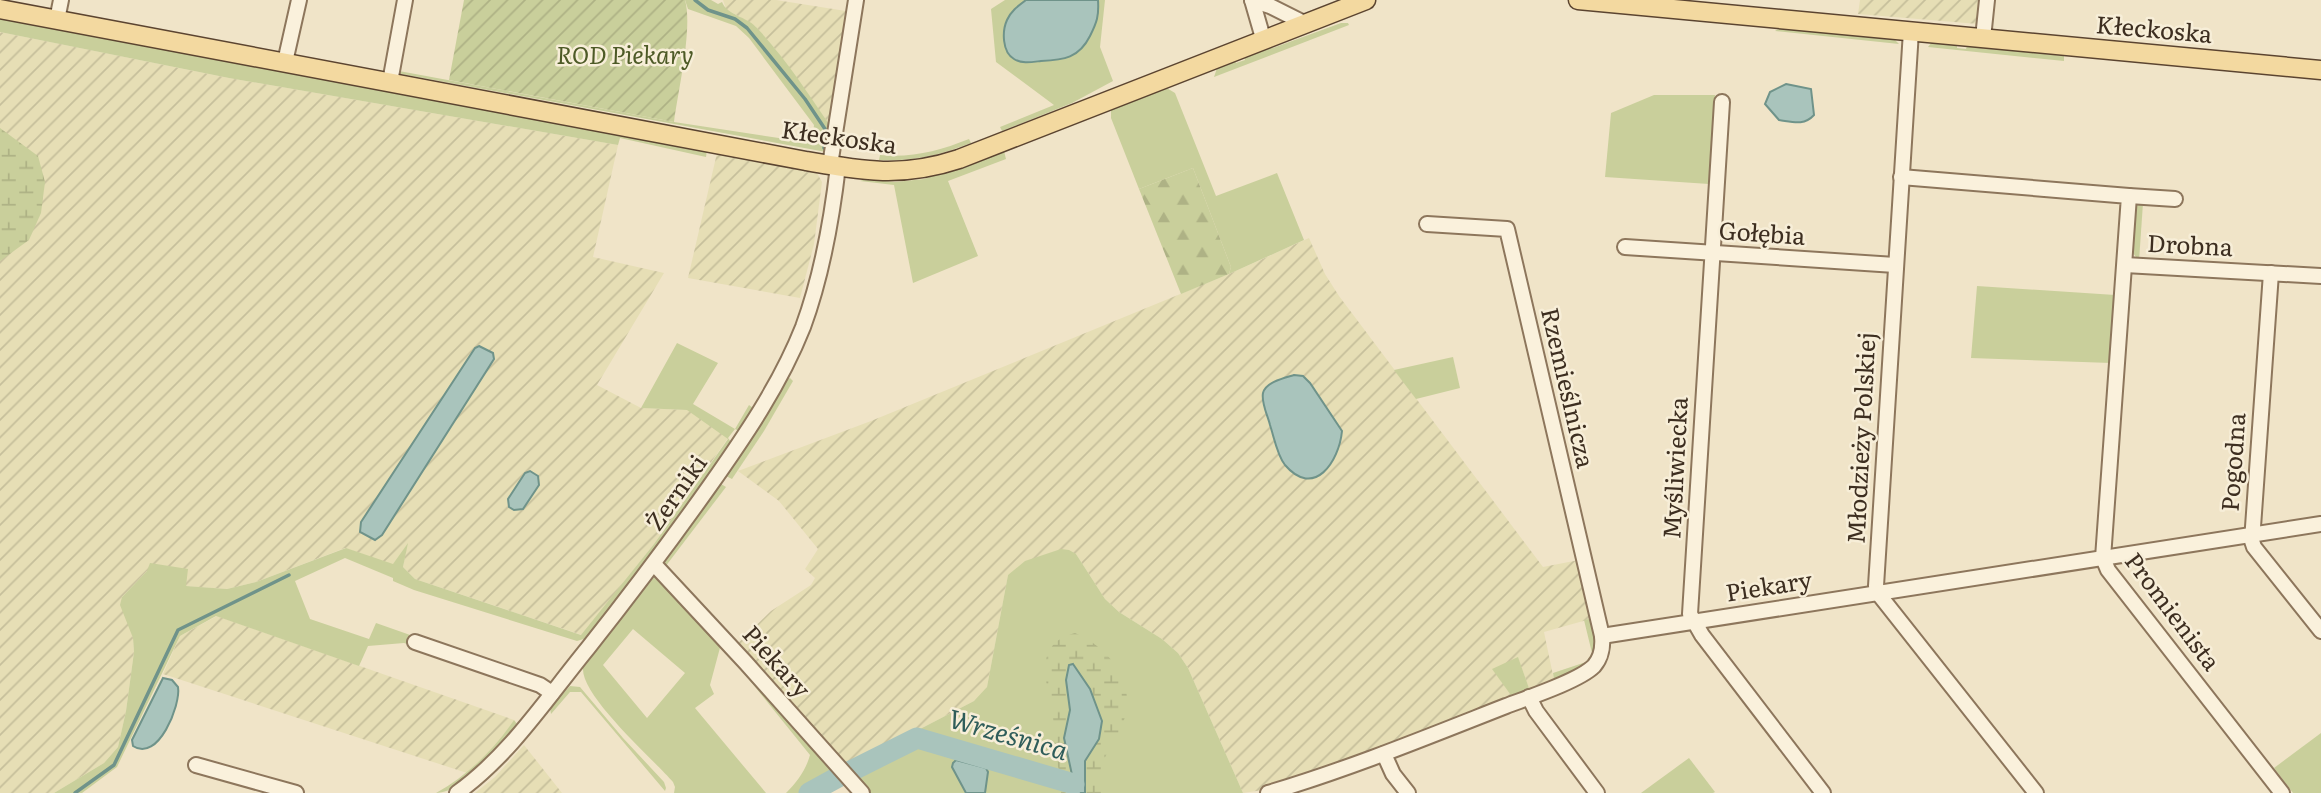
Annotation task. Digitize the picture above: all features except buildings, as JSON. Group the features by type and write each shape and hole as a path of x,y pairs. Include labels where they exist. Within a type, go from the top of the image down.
{"main road":[{"name":"Kłeckoska","path":"0,9 834,166 897,172 939,166 1366,0"},
{"name":"Kłeckoska","path":"1578,0 1675,5 1911,31 2321,70"}],"street":[{"path":"57,20 61,0"},
{"path":"285,62 299,0"},
{"path":"390,82 405,0"},
{"name":"Żerniki","path":"457,793 496,760 654,564 756,419 774,388 801,330 817,285 856,0"},
{"path":"1263,38 1252,0 1304,23"},
{"path":"1983,38 1987,0"},
{"name":"Młodzieży Polskiej","path":"1878,593 1876,586 1911,31"},
{"name":"Myśliwiecka","path":"1693,621 1690,614 1721,102"},
{"name":"Drobna","path":"1901,177 2175,199"},
{"name":"Drobna","path":"2129,196 2124,265 2321,276"},
{"name":"Rzemieślnicza","path":"1427,224 1507,229 1602,636"},
{"name":"Gołębia","path":"1625,247 1895,265"},
{"name":"Promienista","path":"2124,265 2103,558 2108,570 2282,793"},
{"name":"Pogodna","path":"2271,274 2252,534 2254,547 2321,631"},
{"name":"Piekary","path":"1602,636 2321,524"},
{"name":"Piekary","path":"654,564 862,793"},
{"path":"1878,593 2036,793"},
{"path":"1693,621 1823,793"},
{"path":"1268,793 1321,778 1581,674 1594,665 1601,653 1602,636"},
{"path":"415,642 540,685 552,693"},
{"path":"1529,697 1536,711 1597,793"},
{"path":"1384,754 1393,774 1408,793"},
{"path":"196,765 296,793"}],"shaded area":[{"path":"723,0 776,0 846,11 829,124 776,50 755,26 726,9"},
{"path":"1860,0 1981,0 1978,24 1858,14"},
{"path":"0,32 229,78 618,145 593,257 664,273 597,385 641,408 688,410 728,438 654,544 582,635 415,579 403,567 407,545 393,565 345,548 256,582 227,589 185,586 147,571 122,597 134,652 118,747 104,763 54,793 0,793"},
{"path":"717,153 817,173 822,182 814,244 800,298 688,278"},
{"path":"1309,238 1325,274 1339,296 1543,567 1579,560 1594,618 1544,632 1554,680 1530,691 1518,658 1513,698 1474,715 1263,790 1243,793 1188,668 1178,653 1162,639 1119,612 1105,599 1076,554 1008,575 987,687 983,694 845,768 737,644 771,611 811,585 815,578 805,569 818,549 779,501 738,471 871,421 1229,274"},
{"path":"217,616 514,720 500,742 467,773 163,674 180,636"},
{"path":"524,745 562,793 475,793 495,777"}],"green space":[{"name":"ROD Piekary","path":"464,0 685,0 686,43 674,122 449,80"},
{"path":"685,0 711,0 718,4 722,2 728,10 756,27 786,62 829,124 826,152 396,73 399,71 674,122 812,143 814,125 749,38 736,26 688,9"},
{"path":"1005,0 1105,0 1100,47 1113,81 1072,103 1002,131 1000,127 1054,105 996,62 991,9"},
{"path":"0,17 707,150 706,157 620,138 618,145 229,78 0,32"},
{"path":"1341,23 1349,25 1214,77 1217,68 1234,59 1236,63 1245,60 1244,55 1269,46 1273,48"},
{"path":"1781,27 1895,40 1899,44 1775,31"},
{"path":"1932,42 1957,45 1957,48 1966,49 1967,46 2064,56 2064,61 1928,47"},
{"path":"1165,87 1175,93 1216,196 1277,173 1304,240 1229,274 1231,267 1193,168 1139,189 1111,118 1111,109"},
{"path":"1654,95 1715,95 1709,184 1605,177 1611,113"},
{"path":"0,128 38,156 45,182 41,213 29,240 0,261"},
{"path":"969,139 971,143 937,154 914,159 879,160 880,155 925,153"},
{"path":"1004,151 1006,159 948,181 978,256 913,283 894,185 860,181 924,179"},
{"path":"1193,168 1231,267 1229,274 1181,294 1139,189"},
{"path":"2138,203 2143,203 2139,261 2132,247"},
{"path":"1977,286 2115,295 2111,363 1971,358"},
{"path":"677,343 718,363 693,404 735,429 728,438 731,442 652,557 587,638 577,641 414,590 345,558 295,581 310,619 369,639 376,623 413,636 410,645 404,643 368,646 359,666 216,616 180,636 117,767 82,793 54,793 104,763 118,747 134,652 133,638 120,605 122,597 147,571 150,563 188,569 186,586 227,589 256,582 346,548 393,564 408,543 403,567 415,579 581,635 654,544 728,439 687,410 641,408"},
{"path":"1453,357 1460,388 1416,399 1394,370"},
{"path":"787,379 793,381 764,431 732,479 726,476"},
{"path":"749,405 753,408 739,431 735,429"},
{"path":"721,484 726,487 665,567 663,565"},
{"path":"1061,549 1076,554 1105,599 1119,612 1162,639 1178,653 1188,668 1243,793 868,793 845,768 974,701 987,687 1008,575 1025,561"},
{"path":"654,577 659,577 721,644 710,685 714,694 695,708 766,793 674,793 673,782 620,727 593,694 585,680 583,668","holes":["633,629 685,673 647,718 603,665"]},
{"path":"1594,618 1596,642 1594,651 1586,662 1592,653 1584,620"},
{"path":"1075,633 1110,658 1124,681 1127,695 1123,723 1102,764 1102,793 1061,793 1062,780 1056,756 1045,667 1052,647 1061,639"},
{"path":"731,657 844,777 815,793 786,793 801,776 810,755"},
{"path":"1518,657 1530,691 1513,698 1492,669"},
{"path":"1586,662 1575,670 1554,680 1553,673"},
{"path":"570,686 580,687 664,782 665,791 581,692 570,692 551,714 550,708"},
{"path":"514,720 517,724 481,767 458,785 436,793 480,761"},
{"path":"2321,733 2321,793 2293,793 2274,768"},
{"path":"1689,758 1715,792 1641,793"}],"water":[{"path":"1026,0 1098,0 1097,19 1086,43 1076,53 1057,60 1020,62 1014,59 1007,52 1004,30 1011,14"},
{"path":"1786,84 1811,89 1814,115 1806,121 1779,120 1765,104 1770,92"},
{"path":"479,346 493,353 494,359 382,535 375,540 360,532 361,522 475,348"},
{"path":"1294,375 1303,376 1310,383 1342,431 1336,454 1323,472 1315,477 1296,475 1282,461 1264,405 1263,393 1268,386"},
{"path":"530,471 538,476 539,485 523,509 514,510 509,507 508,499 525,473"},
{"path":"1073,664 1090,689 1102,721 1099,739 1085,761 1085,793 1072,793 1074,784 1064,738 1070,710 1066,680 1069,665"},
{"path":"163,678 172,680 178,687 172,718 159,740 151,746 142,749 133,746 132,740"},
{"path":"956,760 986,768 988,772 985,793 966,793 952,767"}],"waterway":[{"path":"695,0 708,10 735,19 747,28 805,99 825,129 824,148"},
{"path":"75,793 114,765 178,630 289,575"},
{"name":"Wrześnica","path":"851,771 917,738 1074,784"},
{"name":"Wrześnica","path":"809,793 840,776"}]}
